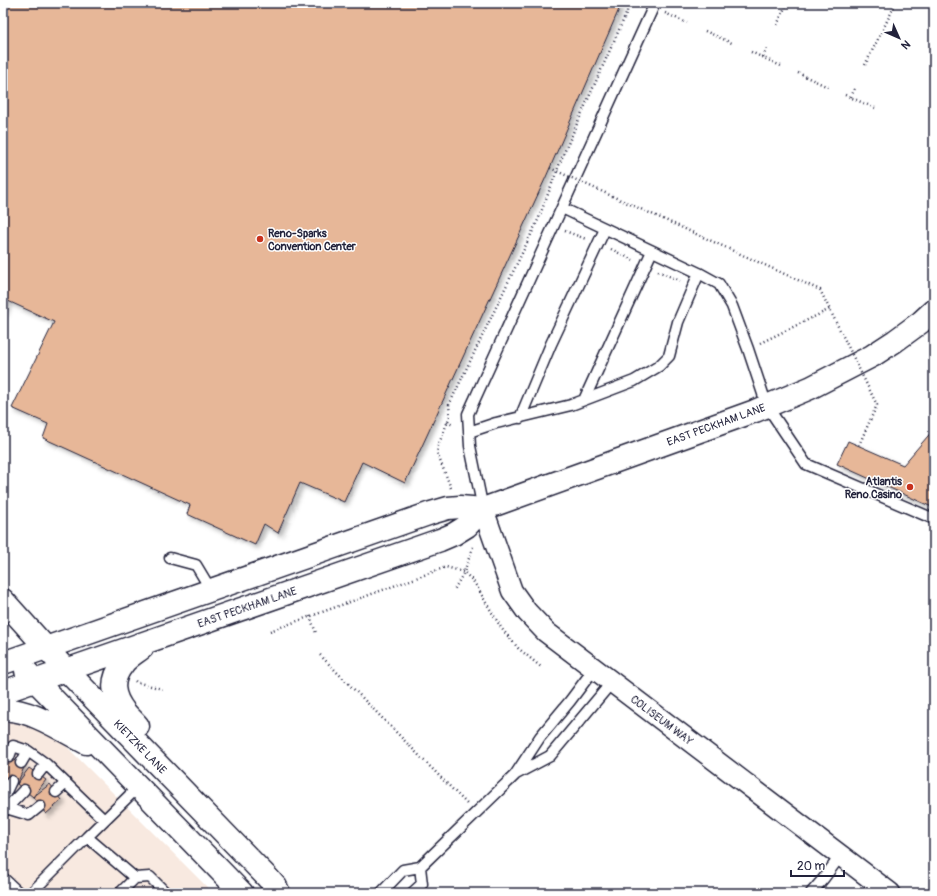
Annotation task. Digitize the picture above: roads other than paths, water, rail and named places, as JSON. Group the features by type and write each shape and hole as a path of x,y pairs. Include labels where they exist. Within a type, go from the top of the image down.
{"street":[{"name":"EAST PECKHAM LANE","path":"7,656 46,648 448,508 460,507 483,509 767,406 810,388 872,356 895,341 934,310"},
{"name":"EAST PECKHAM LANE","path":"3,692 440,540 468,526 483,509"},
{"name":"COLISEUM WAY","path":"483,509 512,591 527,612 546,632 890,893"},
{"name":"KIETZKE LANE","path":"3,600 66,670 266,876 276,887 279,893"},
{"path":"154,640 123,663 115,675 114,690 118,702 155,744 194,802"},
{"path":"7,656 35,681 242,893"},
{"path":"3,710 7,709 22,712 40,719 106,754"}],"lane":[{"path":"483,509 470,446 468,414 655,3"},
{"path":"562,208 719,284 732,306 767,406 806,464 934,519"},
{"path":"520,418 551,344 605,229"},
{"path":"584,400 652,251"},
{"path":"469,432 496,423 572,405 634,381 659,366 669,356 678,322 698,273"},
{"path":"170,558 196,565 210,590"},
{"path":"381,893 403,870 420,867 515,775 540,737 570,701 594,668"},
{"path":"515,775 550,756 612,682"},
{"path":"9,757 13,746 28,751 46,764 66,782 104,820"},
{"path":"21,763 28,751"},
{"path":"38,774 46,764"},
{"path":"3,798 11,781"},
{"path":"56,792 66,782"},
{"path":"31,893 138,787"},
{"path":"4,809 24,790"},
{"path":"4,809 29,815 40,806"},
{"path":"87,837 135,878"},
{"path":"811,893 841,855"},
{"path":"412,893 422,884 420,867"},
{"path":"120,893 135,878 150,877 166,893"},
{"path":"3,878 18,893"}],"place":[{"name":"Reno-Sparks Convention Center","path":"260,239"},
{"name":"Atlantis Reno Casino","path":"910,487"}]}
